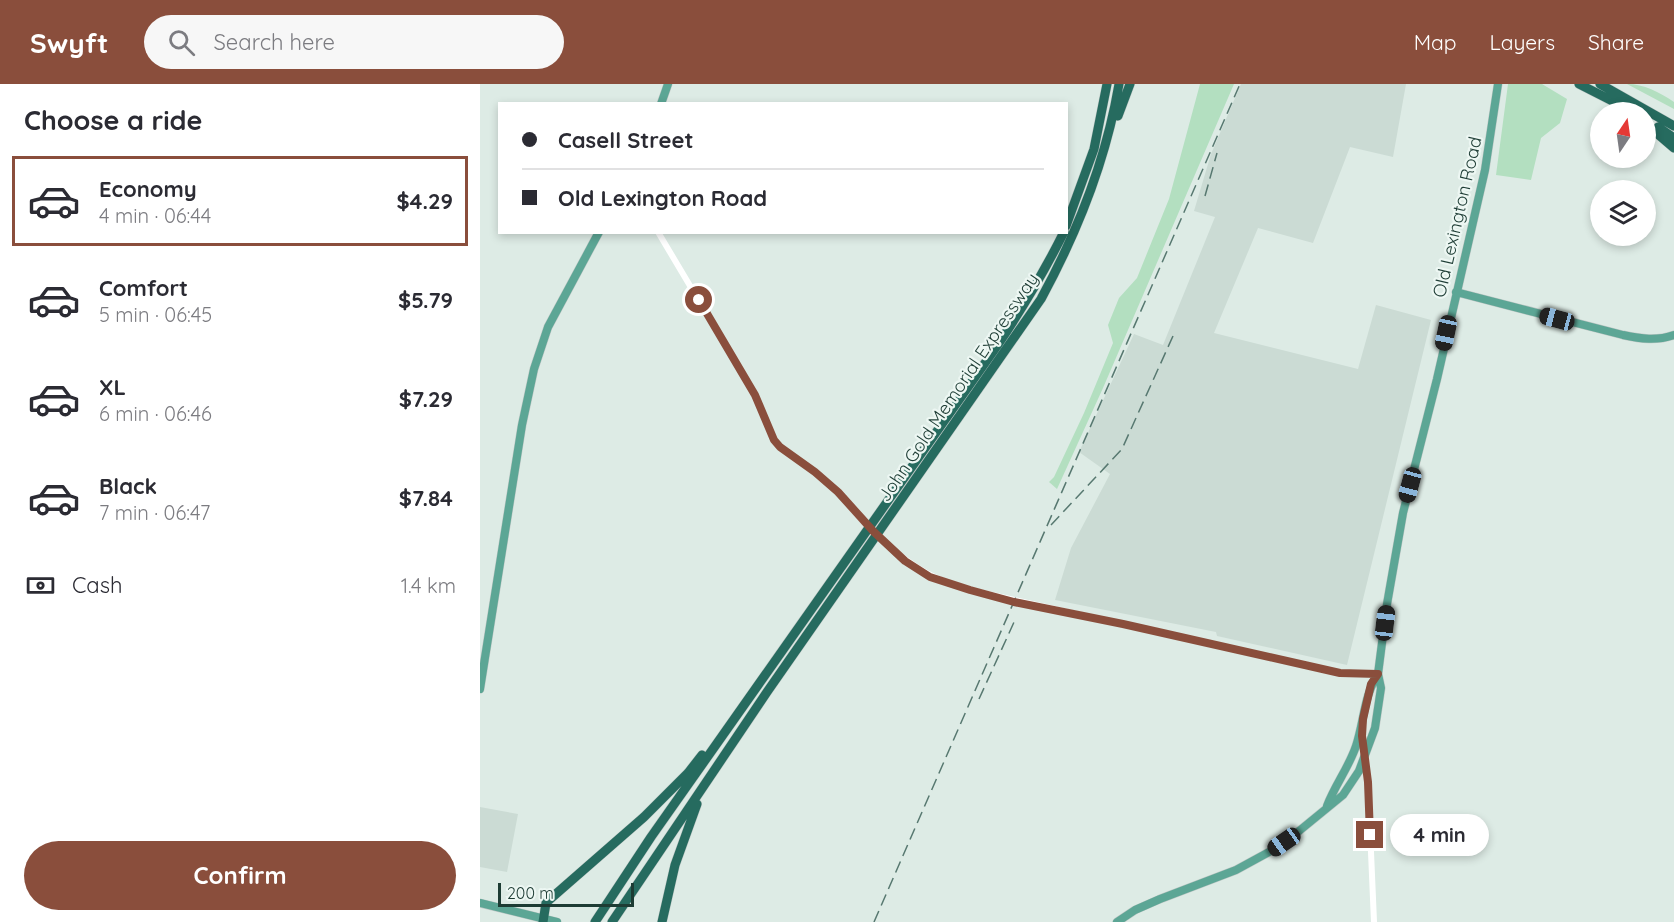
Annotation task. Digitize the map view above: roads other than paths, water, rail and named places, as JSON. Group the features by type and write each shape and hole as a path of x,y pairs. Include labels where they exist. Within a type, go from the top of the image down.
{"highway":[{"path":"1068,220 1094,149 1106,84"},
{"name":"John Gold Memorial Expressway","path":"612,922 767,692 1041,299 1075,233 1096,178 1119,84"},
{"path":"1096,178 1130,84"},
{"path":"1579,84 1616,102"},
{"path":"1600,84 1674,126"},
{"path":"1656,128 1674,138"},
{"path":"1656,131 1674,148"},
{"name":"John Gold Memorial Expressway","path":"595,922 651,837 998,346 1024,306 1063,234"},
{"path":"662,922 675,866 693,811 726,753 767,692"},
{"path":"543,920 546,903 644,817 688,773 748,700"}],"main road":[{"path":"662,102 668,84"},
{"name":"Old Lexington Road","path":"1365,756 1376,722 1381,688 1378,674 1403,513 1437,379 1485,170 1498,84"},
{"path":"480,689 522,425 534,369 548,327 598,234"},
{"path":"1456,292 1629,337 1658,339 1674,334"},
{"name":"Old Lexington Road","path":"1363,719 1371,684 1378,674"},
{"path":"1117,922 1135,910 1236,870 1269,852 1343,795 1365,756 1362,736 1363,719"},
{"path":"1327,806 1352,758 1363,719"},
{"path":"480,903 557,922"}],"street":[{"path":"659,234 755,395 774,440 838,492 861,519 905,561 930,577 990,596 1340,673 1378,674"},
{"name":"Old Lexington Road","path":"1365,756 1374,922"}],"railway":[{"path":"874,922 1240,84"},
{"path":"1205,196 1217,153"},
{"path":"1051,525 1122,449 1173,336"},
{"path":"979,699 1015,620"}]}
